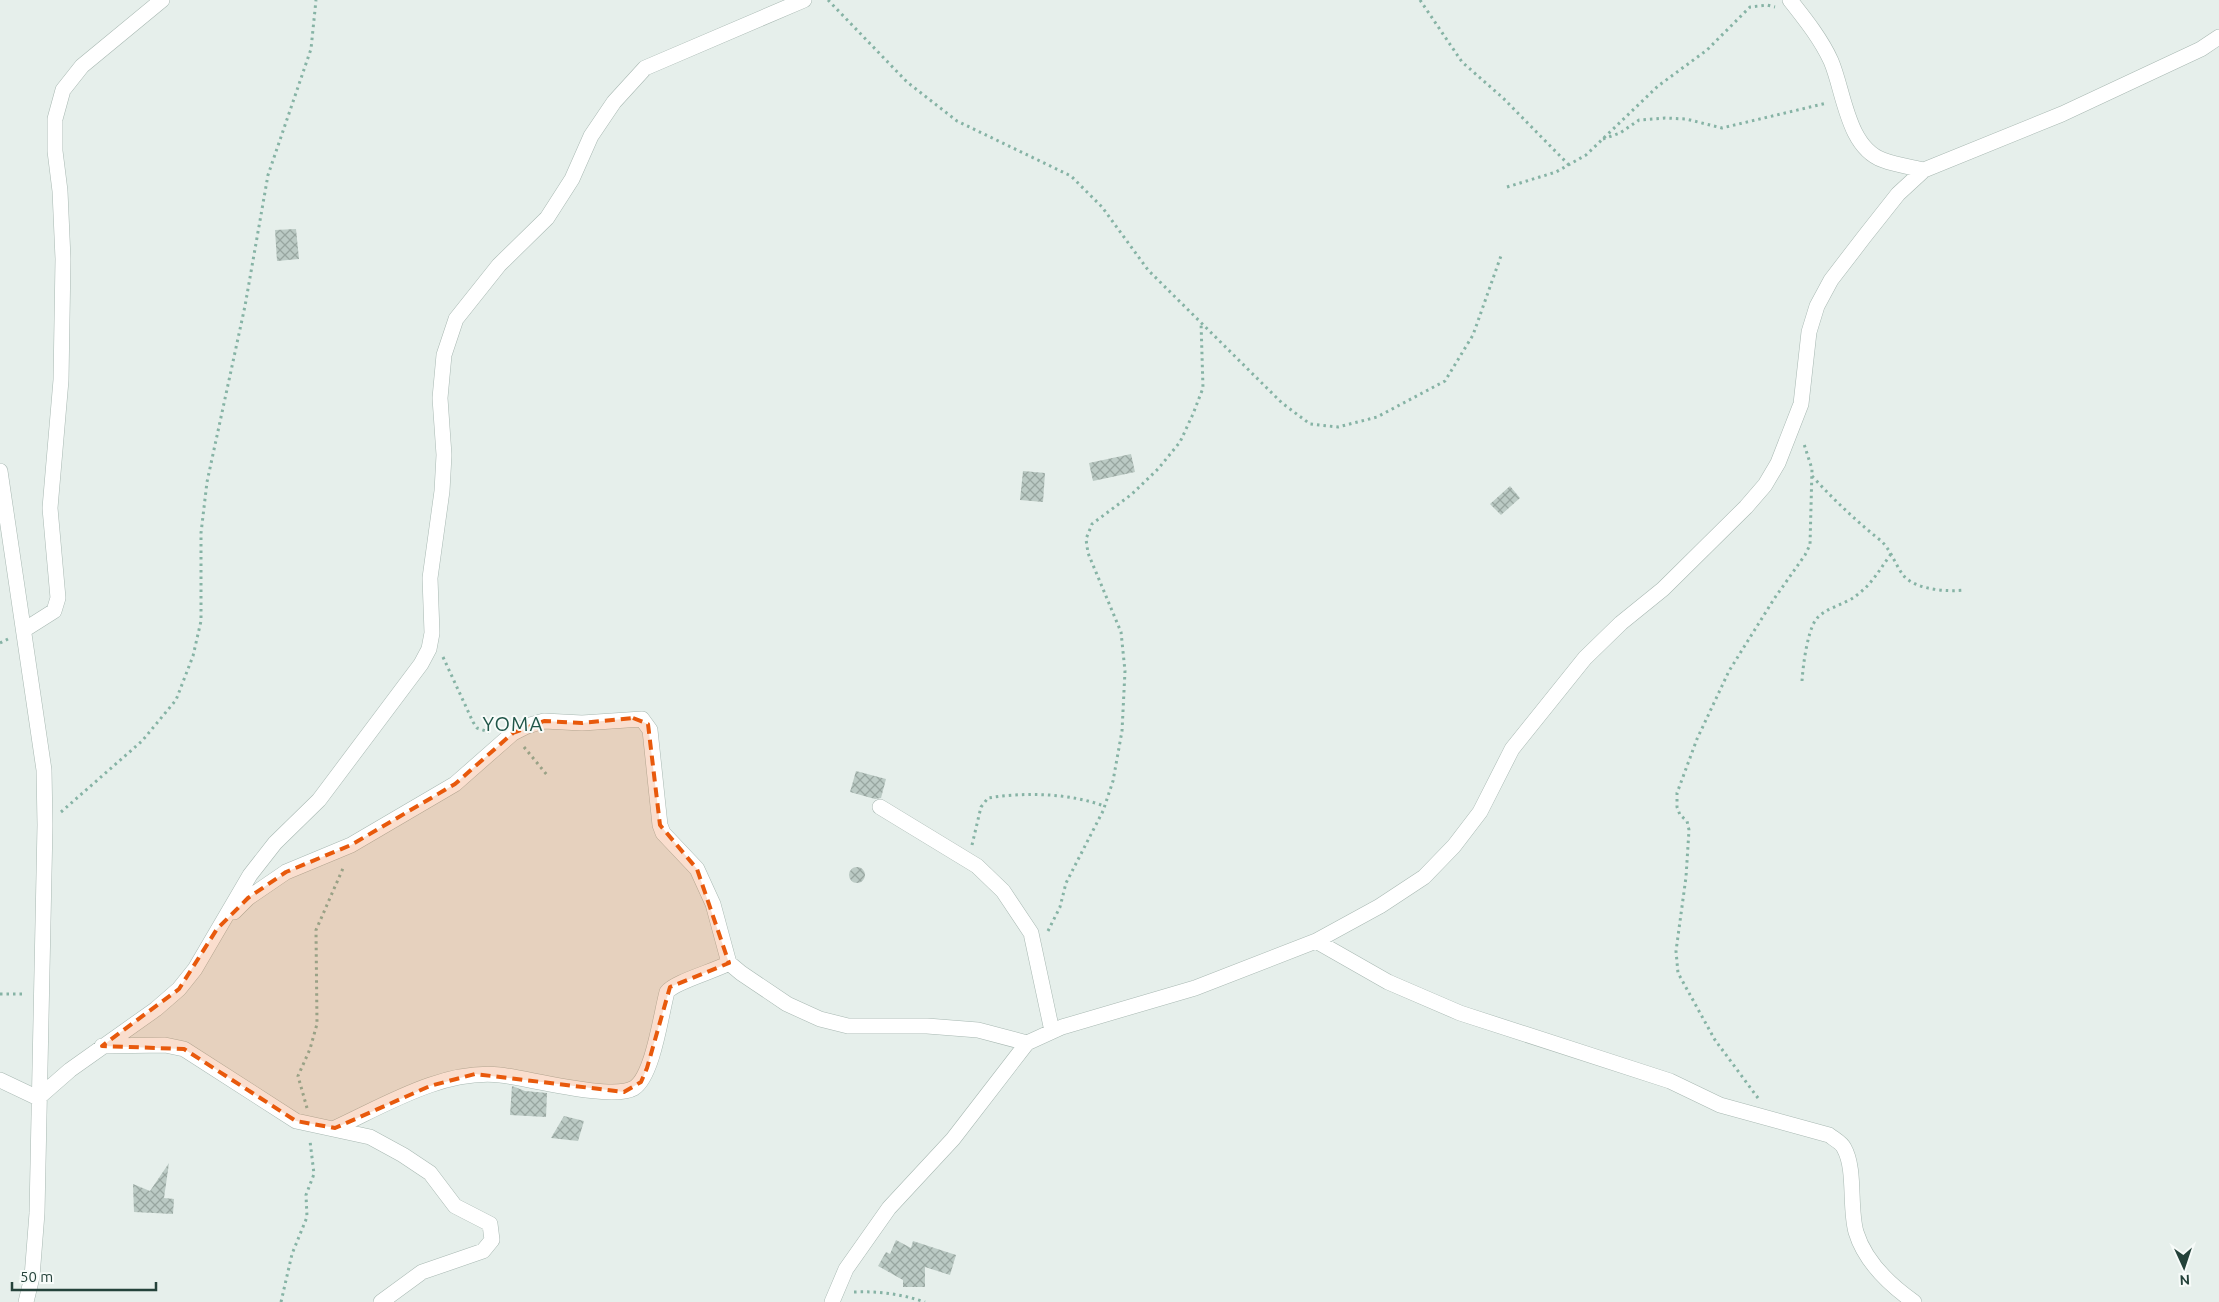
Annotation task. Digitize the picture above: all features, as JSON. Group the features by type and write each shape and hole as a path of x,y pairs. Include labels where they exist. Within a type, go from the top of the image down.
{"street":[{"path":"24,630 54,611 58,598 50,508 61,380 63,259 60,191 55,151 55,119 63,90 82,66 162,0"},
{"path":"38,1098 102,1046 156,1008 179,989 195,969 250,875 270,849 319,800 376,722 402,692 429,649 432,633 430,578 442,491 444,454 440,398 444,355 456,319 499,265 547,218 572,179 591,136 614,102 645,68 804,0"},
{"path":"1790,0 1810,26 1831,61 1842,99 1855,132 1871,154 1882,160 1924,170"},
{"path":"834,1297 846,1269 889,1208 953,1138 1027,1043 1052,1030 1195,988 1316,941 1380,906 1424,877 1454,846 1480,812 1498,773 1512,749 1585,658 1621,623 1663,589 1746,507 1765,485 1778,463 1801,404 1809,332 1817,306 1831,280 1864,237 1898,194 1924,170 2062,114 2201,49 2219,37"},
{"path":"0,471 44,770 46,825 38,1098 37,1213 32,1278 26,1302"},
{"path":"217,929 248,898 286,872 352,845 455,784 513,734 527,726 544,721 582,724 632,718 642,719 648,724 660,825 663,832 697,869 713,904 729,963 787,1004 820,1019 848,1026 927,1026 978,1030 1027,1043"},
{"path":"880,807 968,860 1003,891 1031,933 1052,1030"},
{"path":"1316,941 1388,982 1460,1013 1670,1082 1720,1105 1829,1135 1844,1147 1850,1170 1851,1207 1857,1233 1869,1258 1891,1286 1914,1302"},
{"path":"335,1128 430,1086 475,1074 500,1075 604,1092 624,1092 634,1088 641,1082 647,1068 667,992 675,984 712,972 729,963"},
{"path":"102,1046 165,1045 184,1049 287,1115 307,1124 335,1128 370,1137 403,1155 430,1173 454,1206 490,1224 492,1240 483,1251 422,1272 381,1302"},
{"path":"0,1080 38,1098"}],"path":[{"path":"46,825 142,741 176,700 193,656 201,621 201,533 207,482 245,306 268,176 311,49 316,0"},
{"path":"828,0 907,82 957,121 1071,176 1102,207 1148,270 1282,403 1310,424 1338,426 1377,417 1445,381 1473,336 1502,253"},
{"path":"1420,0 1462,62 1503,98 1569,165"},
{"path":"1507,187 1556,172 1586,155 1658,86 1707,50 1750,8 1767,5 1776,8"},
{"path":"1603,139 1620,133 1639,120 1686,119 1722,128 1842,99"},
{"path":"1046,934 1060,907 1066,883 1104,806 1113,781 1122,731 1125,671 1121,632 1088,553 1086,539 1092,524 1132,494 1158,469 1180,442 1203,388 1201,322"},
{"path":"1771,1118 1715,1040 1678,973 1676,951 1686,877 1689,830 1687,821 1677,807 1677,794 1696,739 1729,671 1810,545 1812,476 1808,453 1794,420"},
{"path":"1812,476 1863,528 1881,541 1905,577 1915,583 1954,591 1965,590"},
{"path":"1802,681 1803,668 1815,620 1825,612 1856,596 1871,583 1891,554"},
{"path":"432,633 472,722 484,732 513,734 547,775"},
{"path":"968,860 981,807 988,798 1010,794 1073,798 1083,799 1104,806"},
{"path":"281,1302 292,1254 307,1217 306,1195 314,1174 307,1124 307,1105 300,1089 298,1076 310,1049 317,1024 316,930 336,889 352,845"},
{"path":"0,994 41,995"},
{"path":"834,1297 876,1291 907,1296 925,1302"}],"highlighted area":[{"path":"633,718 648,724 660,825 697,869 729,963 670,987 647,1068 641,1082 624,1092 475,1074 430,1086 335,1128 296,1121 184,1049 102,1046 179,989 217,929 248,898 286,872 351,845 410,811 455,784 513,733 544,721 582,723"}],"building":[{"path":"296,229 299,259 277,261 275,230"},
{"path":"1131,454 1135,472 1093,481 1089,463"},
{"path":"1023,471 1045,473 1043,502 1020,500"},
{"path":"1510,486 1520,498 1501,515 1490,504"},
{"path":"856,771 886,779 881,798 875,799 850,792"},
{"path":"857,867 865,875 857,883 849,875"},
{"path":"512,1086 525,1091 547,1093 546,1117 510,1115"},
{"path":"564,1116 584,1121 578,1141 551,1138"},
{"path":"169,1163 164,1198 174,1199 173,1214 134,1212 133,1184 150,1191"},
{"path":"896,1240 911,1248 913,1241 956,1255 950,1275 925,1267 925,1287 903,1287 903,1280 878,1266 886,1252 890,1254"}],"district":[{"name":"YOMA","path":"513,724"}]}
